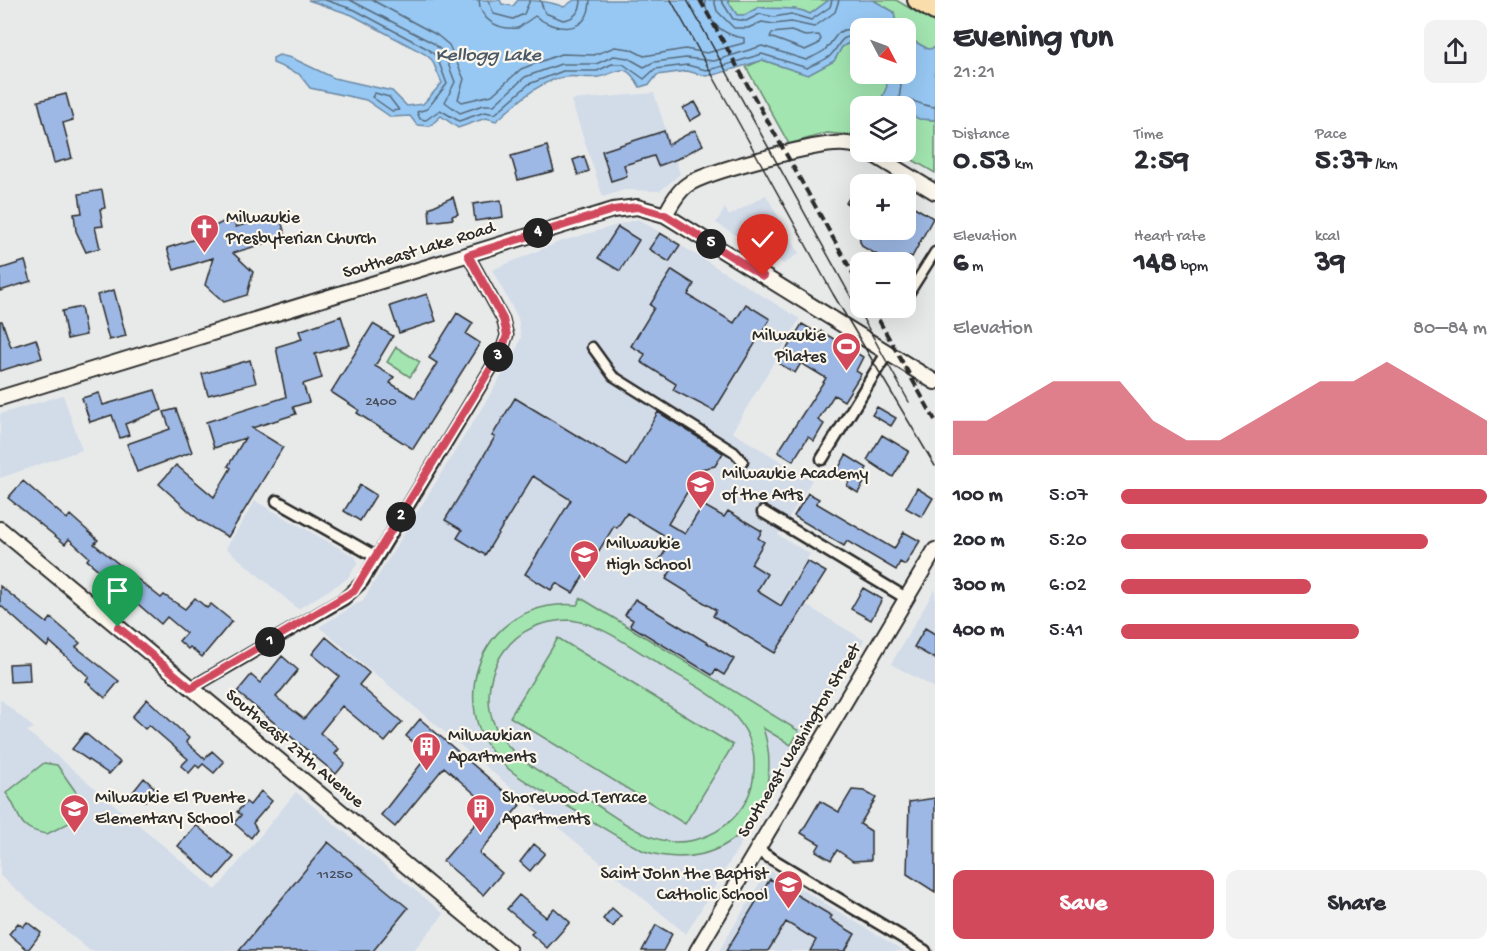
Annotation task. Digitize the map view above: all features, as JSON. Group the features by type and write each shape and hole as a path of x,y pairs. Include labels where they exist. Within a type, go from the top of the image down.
{"main road":[{"path":"917,0 935,11"}],"street":[{"path":"665,215 682,190 697,180 768,158 836,143 850,145"},
{"path":"886,162 935,192"},
{"name":"Southeast Lake Road","path":"0,398 625,207 644,207 665,215 935,382"},
{"path":"916,282 935,252"},
{"path":"191,688 344,599 362,582 502,350 507,335 503,319 468,255"},
{"path":"592,347 613,376 734,452 742,462"},
{"path":"822,459 887,353"},
{"path":"277,501 376,557"},
{"path":"763,512 906,598"},
{"name":"Southeast 27th Avenue","path":"0,529 509,951"},
{"name":"Southeast Washington Street","path":"697,951 935,550"},
{"path":"757,850 925,951"}],"shaded area":[{"path":"654,93 680,174 660,191 624,190 603,197 571,100"},
{"path":"766,195 799,253 784,264 716,223 725,208 729,216"},
{"name":"Milwaukie High School","path":"638,219 800,319 732,432 812,480 778,535 810,554 786,593 864,640 686,934 319,627 363,600 515,354 521,337 518,318 492,270 559,242"},
{"path":"63,395 82,450 0,478 0,414"},
{"path":"255,501 356,557 358,563 347,579 298,609 226,548"},
{"path":"935,589 935,688 891,664"},
{"name":"Milwaukie El Puente Elementary School","path":"0,699 34,728 27,731 216,890 296,792 444,914 413,951 90,951 0,876"},
{"name":"Saint John the Baptist Catholic School","path":"768,869 904,951 719,951"}],"green space":[{"path":"727,0 829,0 810,14 792,9 759,7 745,15 737,15"},
{"path":"873,0 896,0 935,23 935,48 928,49 916,42 916,18 895,18 894,12"},
{"path":"850,43 850,84 887,84 883,96 850,96 850,135 827,133 789,144 746,67 762,60 808,75 834,61 842,47"},
{"path":"916,117 935,120 935,173 916,162"},
{"path":"396,347 420,362 410,377 387,362"},
{"path":"581,598 799,731 791,745 763,728 769,757 767,785 758,809 744,830 725,845 701,854 674,857 644,851 527,782 504,765 492,752 483,737 474,705 477,671 483,655 500,631 519,617 541,608 577,605","holes":["561,620 583,623 615,637 706,692 735,716 746,731 752,748 754,768 752,787 741,809 724,827 708,836 690,841 672,842 651,837 541,773 525,762 499,734 492,718 489,692 491,679 500,656 510,643 533,627"]},
{"path":"558,638 733,745 685,824 510,717"},
{"path":"44,763 57,765 85,805 69,823 47,834 36,832 24,824 6,793"}],"water":[{"name":"Kellogg Lake","path":"308,0 500,0 502,4 513,6 518,0 523,0 547,2 564,7 574,0 727,0 737,15 745,15 759,7 792,9 810,14 829,0 873,0 894,12 895,18 850,18 850,42 842,47 834,61 808,75 763,60 706,76 687,71 657,75 650,84 640,87 625,70 594,77 565,77 536,88 496,121 486,118 458,128 441,116 430,126 417,125 410,116 391,117 366,100 310,88 299,74 273,63 273,58 279,55 292,58 334,78 392,91 407,106 423,104 442,83 432,60 352,15"},
{"path":"916,42 928,49 935,48 935,120 916,117 916,96 883,96 886,84 916,84"}],"building":[{"path":"66,94 73,120 63,123 72,158 54,163 38,101"},
{"path":"695,102 702,114 690,121 683,108"},
{"path":"695,130 703,145 658,166 654,156 624,165 627,176 611,181 602,151 664,131 668,145"},
{"path":"547,146 554,171 518,180 511,156"},
{"path":"584,156 589,171 578,175 573,160"},
{"path":"102,190 105,208 100,209 103,226 95,227 100,248 86,252 76,231 74,214 82,213 79,194"},
{"path":"453,197 458,214 452,216 453,219 430,222 429,208"},
{"path":"501,200 503,217 475,221 473,204"},
{"path":"916,208 933,218 915,252 872,252 863,247 860,240 916,240"},
{"name":"Milwaukie Presbyterian Church","path":"279,214 286,237 233,253 253,272 247,295 224,302 205,285 213,258 174,270 167,248 211,234 209,229 225,221 226,224 234,222 236,227"},
{"path":"618,227 639,240 620,271 598,258"},
{"path":"660,233 680,245 669,262 649,249"},
{"path":"25,261 31,281 0,291 0,269"},
{"path":"672,270 694,284 688,295 734,323 746,304 770,319 714,411 673,390 676,384 641,362 645,354 631,346 654,308 650,305"},
{"path":"114,290 126,336 109,340 97,295"},
{"path":"427,294 436,321 399,333 390,306"},
{"path":"81,307 86,335 67,339 62,311"},
{"path":"457,313 473,323 466,334 480,343 413,449 357,413 359,410 331,392 373,324 393,336 375,366 394,377 390,383 415,398 437,363 429,358"},
{"path":"341,316 350,345 315,354 322,378 303,384 309,402 293,407 296,414 252,428 283,447 228,537 200,521 159,484 176,465 214,497 231,468 228,466 245,438 214,448 206,422 286,397 276,347 302,339 299,331"},
{"path":"0,321 2,321 11,347 36,339 42,358 0,371"},
{"path":"802,324 819,334 821,331 863,357 856,371 861,374 844,401 834,395 818,420 824,424 814,441 808,437 793,461 778,452 826,378 801,363 795,373 778,363"},
{"path":"250,360 256,383 208,395 202,374"},
{"path":"155,390 162,410 125,424 129,435 120,438 112,415 90,422 82,398 99,393 103,405"},
{"path":"515,398 627,466 658,412 723,453 715,466 701,469 668,524 685,534 703,505 724,517 728,511 762,531 758,538 764,542 751,564 767,574 757,591 781,606 807,561 826,572 775,653 713,616 716,610 666,579 672,569 659,561 672,540 627,513 617,528 614,526 573,593 556,583 551,590 525,574 571,500 533,476 485,555 457,538 462,530 445,520 495,437 492,436"},
{"path":"877,407 896,418 891,426 872,415"},
{"path":"176,409 192,452 137,472 127,444 170,429 164,412"},
{"path":"882,435 909,451 893,477 867,460"},
{"path":"846,455 867,468 860,479 865,481 858,493 847,486 850,479 837,471"},
{"path":"23,481 67,519 70,515 98,540 94,544 161,598 164,595 185,609 195,598 207,608 211,604 232,621 202,657 190,647 188,649 179,641 186,633 167,617 161,624 87,560 89,557 69,539 65,544 8,498"},
{"path":"360,485 376,495 360,521 344,511"},
{"path":"917,488 933,498 922,517 906,508"},
{"path":"808,493 819,499 816,503 894,549 904,532 920,541 905,565 900,562 896,570 847,541 844,546 794,516"},
{"path":"0,586 47,623 51,618 80,643 76,647 119,681 105,698 86,681 89,677 50,642 47,647 0,605"},
{"path":"863,588 882,599 871,620 851,609"},
{"path":"635,599 734,659 724,675 716,670 712,675 630,625 633,620 625,615"},
{"path":"925,628 935,634 935,659 914,647"},
{"path":"326,637 369,673 359,685 402,722 385,742 342,706 320,733 339,749 335,754 345,763 336,774 237,692 251,675 260,683 282,656 298,670 276,697 304,719 339,676 312,654"},
{"path":"29,663 30,681 10,682 9,664"},
{"path":"147,699 189,738 186,742 205,759 212,751 224,762 214,773 203,764 199,768 196,765 189,773 181,766 188,759 149,725 145,729 132,717"},
{"path":"420,719 520,805 479,853 502,873 483,895 443,861 490,807 444,767 395,827 381,815 428,755 406,736"},
{"path":"85,733 120,762 109,774 72,749"},
{"path":"144,778 156,789 145,802 133,792"},
{"path":"852,790 864,791 876,798 860,824 871,831 871,860 853,861 837,850 831,860 816,851 820,844 801,833 820,801 839,812"},
{"path":"261,791 272,801 253,823 257,830 251,838 234,823 241,815 237,812 246,802 250,805"},
{"path":"935,798 935,892 907,874 909,802"},
{"path":"196,825 234,857 215,879 178,846"},
{"path":"328,842 408,908 373,951 239,951"},
{"path":"534,844 545,853 530,871 520,862"},
{"path":"770,879 832,916 830,919 855,934 845,951 810,951 816,940 786,922 768,951 726,951"},
{"path":"519,895 546,917 554,908 570,922 547,948 531,934 534,931 507,909"},
{"path":"612,908 621,916 613,927 603,919"},
{"path":"27,922 41,933 28,950 9,934 18,923 23,927"},
{"path":"656,925 672,934 663,951 642,951"}],"tram line":[{"path":"671,0 833,294 935,466"},
{"path":"687,0 909,402"}],"railway":[{"path":"700,0 850,268"},
{"path":"878,318 935,420"}],"place":[{"name":"Milwaukie Presbyterian Church","path":"205,254"},
{"name":"Milwaukie Pilates","path":"847,372"},
{"name":"Milwaukie Academy of the Arts","path":"701,510"},
{"name":"Milwaukie High School","path":"585,580"},
{"name":"Milwaukian Apartments","path":"427,772"},
{"name":"Milwaukie El Puente Elementary School","path":"74,834"},
{"name":"Shorewood Terrace Apartments","path":"481,834"},
{"name":"Saint John the Baptist Catholic School","path":"789,910"}],"route":[{"path":"118,627 191,688 354,591 362,582 502,350 507,335 503,319 468,255 613,210 637,207 652,209 665,215 763,276"}]}
